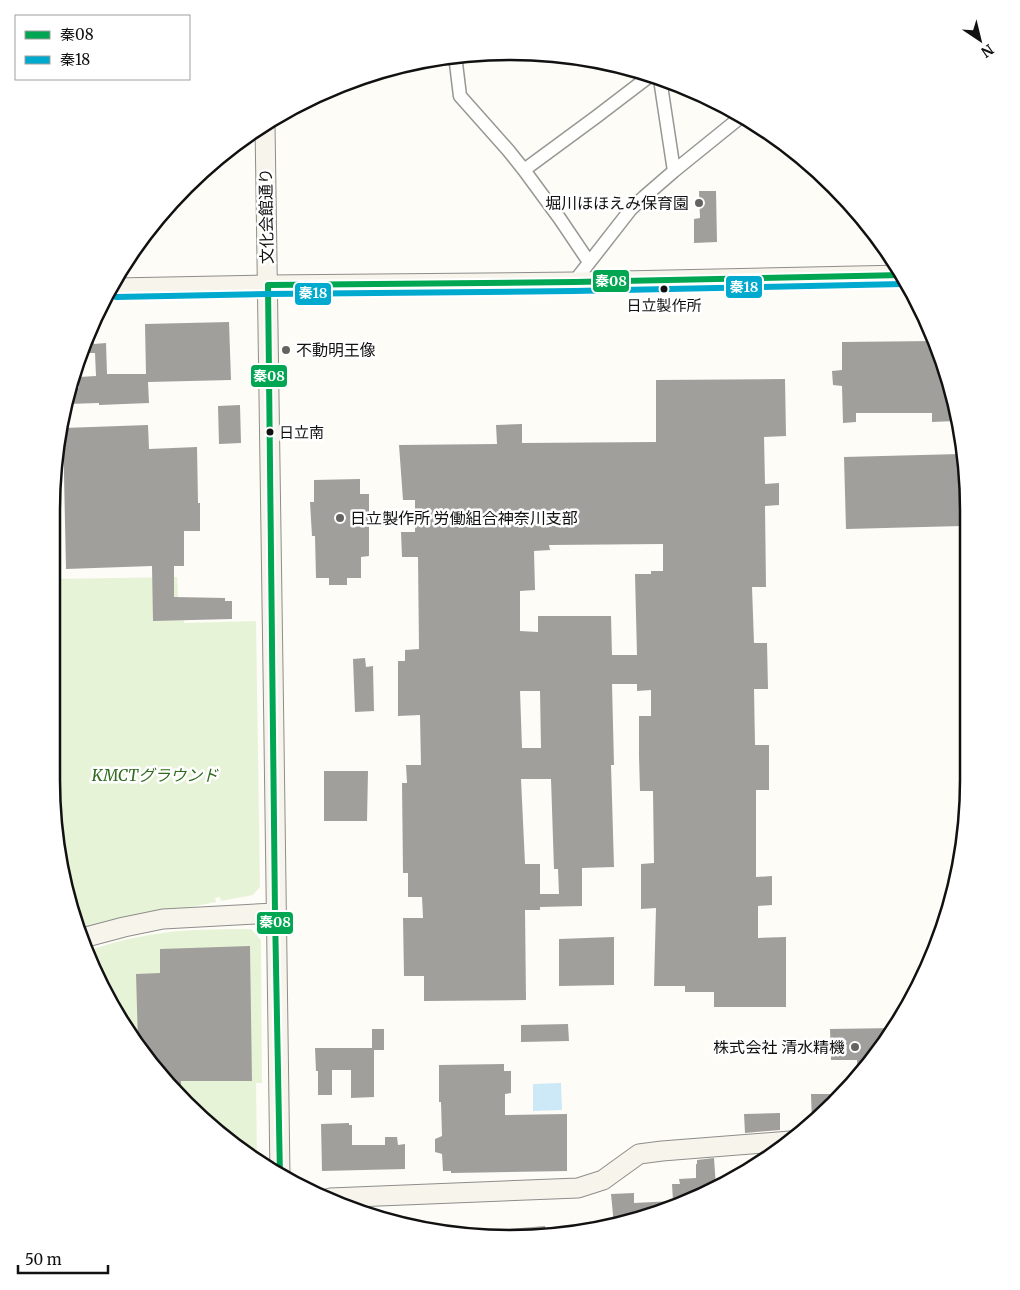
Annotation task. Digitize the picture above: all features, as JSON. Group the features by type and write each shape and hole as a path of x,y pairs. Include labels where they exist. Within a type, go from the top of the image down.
{"street":[{"path":"457,63 460,96 524,170 589,262"},
{"path":"524,170 644,81"},
{"path":"661,86 674,171"},
{"path":"574,282 631,209 736,121"},
{"name":"文化会館通り","path":"265,133 280,1167"},
{"path":"118,288 574,282 894,275"},
{"path":"88,937 163,920 275,913"},
{"path":"342,1198 578,1188 602,1180 639,1154 777,1142"}],"green space":[{"name":"KMCTグラウンド","path":"177,577 179,612 184,612 184,623 256,621 260,887 253,895 221,901 220,897 215,898 216,902 112,922 86,931 75,896 69,868 61,809 60,579"},
{"path":"251,929 261,940 262,1083 256,1083 257,1152 213,1118 172,1077 153,1054 120,1005 93,949 142,936 203,930"}],"water":[{"path":"561,1083 562,1110 533,1111 533,1084"}],"building":[{"path":"699,191 716,191 717,242 694,243 694,219 700,218"},
{"path":"229,322 231,380 148,382 149,403 73,404 77,388 79,388 80,377 96,376 95,353 88,353 94,338 94,344 106,343 107,374 146,374 145,324"},
{"path":"927,341 945,394 951,421 932,422 932,413 856,413 856,422 843,423 842,386 833,385 832,371 842,370 842,342"},
{"path":"785,379 786,436 764,437 765,484 779,483 779,505 765,506 766,587 752,587 754,643 767,643 768,689 754,689 755,745 769,745 769,790 756,790 756,877 772,876 772,905 758,906 758,938 786,937 786,1007 714,1007 714,992 685,992 685,986 654,986 656,908 641,909 641,864 654,863 653,791 640,791 639,756 639,716 651,716 651,690 637,691 637,684 612,684 614,765 611,765 614,867 582,868 582,906 540,907 540,910 525,910 526,1000 424,1001 424,976 404,976 403,918 423,918 422,897 408,897 408,873 403,873 402,783 407,783 406,765 421,765 420,715 398,716 398,661 405,661 405,650 419,649 418,557 402,557 401,532 415,532 415,500 403,500 399,445 497,444 496,425 522,424 522,443 656,442 656,380","holes":["663,544 663,571 651,571 651,574 635,574 637,655 612,655 611,616 538,616 538,632 520,631 520,591 535,590 534,551 550,550 549,545","520,691 540,691 541,748 522,748","521,779 551,779 554,869 558,869 559,894 540,894 540,864 525,864"]},
{"path":"240,405 241,443 219,444 218,406"},
{"path":"148,425 149,449 197,447 200,531 184,531 184,566 174,566 174,597 225,598 225,601 232,601 232,619 153,621 152,566 66,569 64,455 68,428"},
{"path":"956,454 960,526 846,529 844,457"},
{"name":"日立製作所 労働組合神奈川支部","path":"360,479 360,494 369,494 369,556 361,557 361,578 347,578 347,585 329,585 329,578 316,578 315,536 312,536 310,502 314,502 314,480"},
{"path":"365,658 366,667 373,666 374,711 355,712 353,659"},
{"path":"324,771 368,771 367,821 324,821"},
{"path":"614,937 614,985 559,986 559,939"},
{"path":"250,946 252,1081 181,1081 181,1086 153,1054 138,1032 136,974 160,973 160,949"},
{"path":"568,1024 569,1041 521,1042 521,1025"},
{"name":"株式会社 清水精機","path":"885,1028 857,1066 857,1060 831,1060 830,1029"},
{"path":"372,1029 384,1029 384,1050 374,1050 374,1097 351,1098 351,1070 332,1070 332,1095 318,1095 318,1071 316,1071 315,1048 372,1048"},
{"path":"504,1064 504,1071 511,1071 511,1093 505,1094 505,1115 567,1114 567,1171 451,1173 451,1171 443,1171 442,1154 435,1152 435,1139 442,1136 441,1102 439,1102 439,1065"},
{"path":"811,1094 832,1094 828,1098 812,1114"},
{"path":"780,1113 780,1130 745,1133 744,1114"},
{"path":"349,1123 349,1125 352,1125 352,1145 385,1145 385,1137 397,1137 398,1145 405,1144 405,1169 322,1171 321,1124"},
{"path":"714,1158 716,1180 673,1199 672,1184 680,1184 679,1179 696,1178 697,1160"},
{"path":"634,1193 634,1203 668,1201 613,1218 611,1194"},
{"path":"545,1226 545,1228 510,1230 501,1230"}],"transit line":[{"name":"秦08","path":"280,1167 268,285 574,282 894,275"},
{"name":"秦18","path":"116,297 574,291 899,284"}],"place":[{"name":"堀川ほほえみ保育園","path":"699,203"},
{"name":"日立製作所","path":"664,289"},
{"name":"不動明王像","path":"286,350"},
{"name":"日立南","path":"270,432"},
{"name":"日立製作所 労働組合神奈川支部","path":"340,518"},
{"name":"株式会社 清水精機","path":"855,1047"}]}
